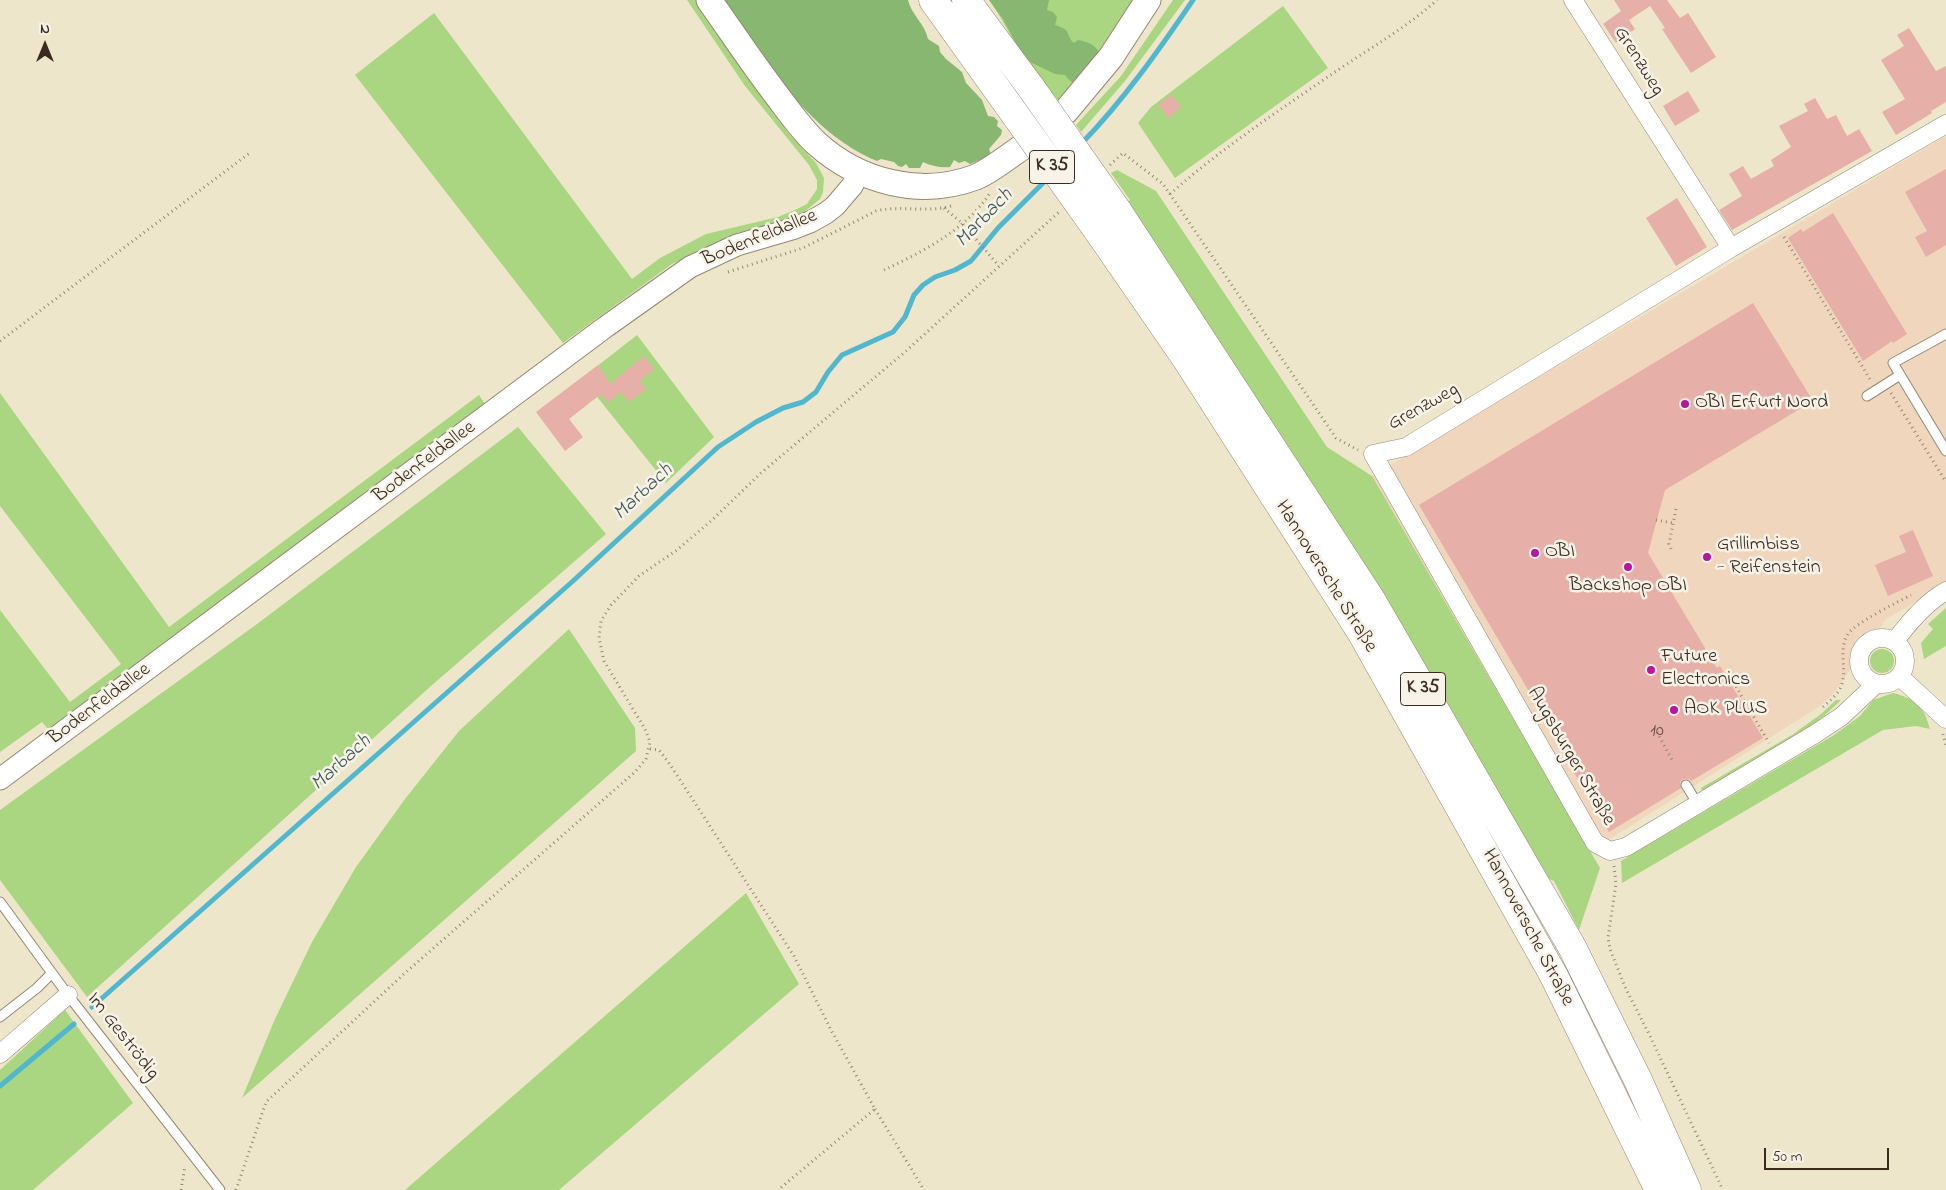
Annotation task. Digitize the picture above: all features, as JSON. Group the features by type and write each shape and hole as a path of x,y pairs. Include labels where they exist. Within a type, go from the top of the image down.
{"highway":[{"name":"Hannoversche Straße","path":"933,0 1096,228 1185,357 1361,632 1554,976 1659,1190"},
{"name":"Hannoversche Straße","path":"966,0 1118,210 1372,602 1572,947 1638,1080 1687,1190"}],"main road":[{"path":"709,0 764,78 804,130 817,144 860,172 882,181 908,186 933,186 958,182 977,176 1021,148"},
{"path":"1066,111 1111,57 1144,4"}],"street":[{"name":"Grenzweg","path":"1573,0 1731,248"},
{"name":"Grenzweg","path":"1373,454 1406,446 1731,248 1946,124"},
{"name":"Bodenfeldallee","path":"0,779 604,328 690,267 737,244 792,229 810,222 835,206 852,186 860,172"},
{"name":"Augsburger Straße","path":"1373,454 1595,843 1610,851 1626,847 1815,734 1842,716 1876,684 1889,684 1900,677"},
{"path":"1895,641 1909,622 1934,598 1946,591"},
{"path":"1876,684 1864,676 1859,661 1860,654 1868,642 1875,639 1882,638 1895,641 1904,651 1906,658 1904,671 1900,677 1946,719"},
{"path":"0,1054 68,995"}],"lane":[{"path":"1946,334 1893,363 1946,451"},
{"path":"1867,396 1900,375"},
{"path":"1686,785 1697,804"},
{"name":"Im Geströdig","path":"0,902 68,995 220,1190"},
{"path":"0,1017 37,988 52,973"}],"path":[{"path":"1170,194 1198,169 1264,121 1413,21 1437,0"},
{"path":"0,341 251,152"},
{"name":"Grenzweg","path":"1107,168 1122,153 1163,184 1336,438 1354,448 1373,454"},
{"path":"884,270 923,251 962,223 983,203 993,188 981,194"},
{"path":"722,274 803,248 876,211 889,208 944,208 958,204"},
{"path":"944,208 962,223 997,264"},
{"path":"236,1190 266,1102 404,973 635,772 646,759 650,749 650,742 645,729 604,661 599,638 601,621 611,605 639,576 677,550 761,473 905,352 997,264 1064,208"},
{"path":"1775,223 1877,390"},
{"path":"1886,384 1946,482"},
{"path":"1671,549 1668,544 1676,509"},
{"path":"1656,520 1673,523"},
{"path":"1819,710 1837,693 1842,685 1842,655 1849,633 1912,594"},
{"path":"1731,678 1770,743"},
{"path":"1657,732 1673,762"},
{"path":"1762,748 1776,740"},
{"path":"650,749 659,750 671,766 794,956 831,1030 875,1109 924,1190"},
{"path":"1610,851 1616,884 1608,938 1610,949 1626,987 1723,1190"},
{"path":"778,1190 875,1109"},
{"path":"182,1190 188,1150"}],"shaded area":[{"path":"1946,136 1946,585 1886,619 1834,693 1820,706 1591,851 1372,476"}],"green space":[{"path":"687,0 696,0 747,70 770,108 789,134 816,163 824,178 823,192 820,199 803,213 790,219 738,233 672,264 563,343 355,75 434,13 632,279 660,258 706,234 778,217 797,209 807,204 817,189 817,180 809,165 745,86"},
{"path":"721,0 908,0 928,39 939,46 940,52 946,59 962,72 966,83 982,100 988,116 994,117 998,121 997,126 1002,130 1001,135 989,149 991,154 989,156 970,164 965,161 959,163 954,160 950,167 943,167 923,162 920,168 909,168 906,164 902,167 894,162 881,159 877,161 852,148 829,132 808,113 771,69"},
{"path":"989,0 1136,0 1119,30 1060,102 1029,67"},
{"path":"989,0 1049,0 1047,10 1053,12 1057,17 1055,25 1065,29 1074,43 1078,40 1094,46 1098,51 1096,58 1075,83 1070,81 1065,75 1055,74 1030,62 1022,55 1003,19"},
{"path":"1173,0 1185,0 1125,81 1081,132 1076,125 1121,76"},
{"path":"1283,6 1328,68 1175,178 1138,123 1151,107"},
{"path":"1117,170 1156,191 1327,447 1372,476 1600,868 1579,930 1554,881 1542,876 1125,203 1130,200 1111,173"},
{"path":"637,335 714,437 666,483 582,378"},
{"path":"0,393 169,627 479,395 485,404 76,709 48,729 42,722 0,752 0,610 70,702 121,664 0,506"},
{"path":"518,427 606,534 431,686 87,997 0,880 0,810 257,624"},
{"path":"1946,608 1946,646 1924,659 1921,643 1933,629 1928,624"},
{"path":"569,629 635,728 636,751 242,1098 275,1019 312,942 356,867 405,799 459,731"},
{"path":"1882,649 1890,653 1894,661 1890,669 1882,673 1874,669 1870,661 1874,653"},
{"path":"1893,693 1914,701 1925,714 1930,729 1916,726 1883,730 1622,883 1621,861 1834,735 1860,716 1873,700"},
{"path":"1836,700 1841,700 1809,727 1703,792 1701,788 1792,735 1821,714"},
{"path":"746,893 799,984 559,1190 405,1190"},
{"path":"65,1010 133,1103 33,1190 0,1190 0,1070"}],"building":[{"path":"1614,0 1667,0 1680,18 1688,13 1716,57 1691,73 1662,29 1665,28 1650,6 1629,20 1635,29 1616,43 1603,24 1621,11"},
{"path":"1909,28 1936,71 1946,66 1946,102 1896,135 1882,112 1905,99 1881,60 1904,46 1897,35"},
{"path":"1688,91 1700,111 1675,126 1663,106"},
{"path":"1171,95 1181,107 1169,118 1158,105"},
{"path":"1815,98 1827,119 1836,115 1847,136 1859,129 1872,151 1732,230 1719,210 1742,196 1729,174 1743,166 1751,179 1774,166 1771,160 1791,147 1779,126 1808,111 1804,104"},
{"path":"1946,169 1946,245 1926,257 1915,237 1927,231 1905,192"},
{"path":"1677,198 1707,247 1676,266 1646,218"},
{"path":"1833,213 1907,334 1893,343 1892,341 1863,361 1788,238 1801,229 1803,232"},
{"path":"1753,303 1813,401 1665,490 1648,553 1717,668 1720,666 1763,738 1691,781 1683,779 1680,782 1681,788 1609,832 1565,757 1567,756 1419,505"},
{"path":"644,356 654,369 640,381 646,389 629,402 621,392 608,403 601,394 569,419 583,437 565,451 536,412 598,365 610,384"},
{"path":"1913,530 1933,576 1888,596 1875,565 1906,552 1899,536"}],"waterway":[{"name":"Marbach","path":"1081,144 1126,93 1193,0"},
{"name":"Marbach","path":"92,1007 573,581 718,447 756,422 783,408 803,402 816,392 828,372 842,355 893,332 905,317 914,295 923,285 935,277 955,270 971,261 998,228 1049,177"},
{"name":"Marbach","path":"0,1086 74,1024"}],"place":[{"name":"OBI Erfurt Nord","path":"1685,404"},
{"name":"OBI","path":"1535,553"},
{"name":"Grillimbiss - Reifenstein","path":"1707,557"},
{"name":"Backshop OBI","path":"1628,567"},
{"name":"Future Electronics","path":"1651,670"},
{"name":"AOK PLUS","path":"1674,710"}]}
